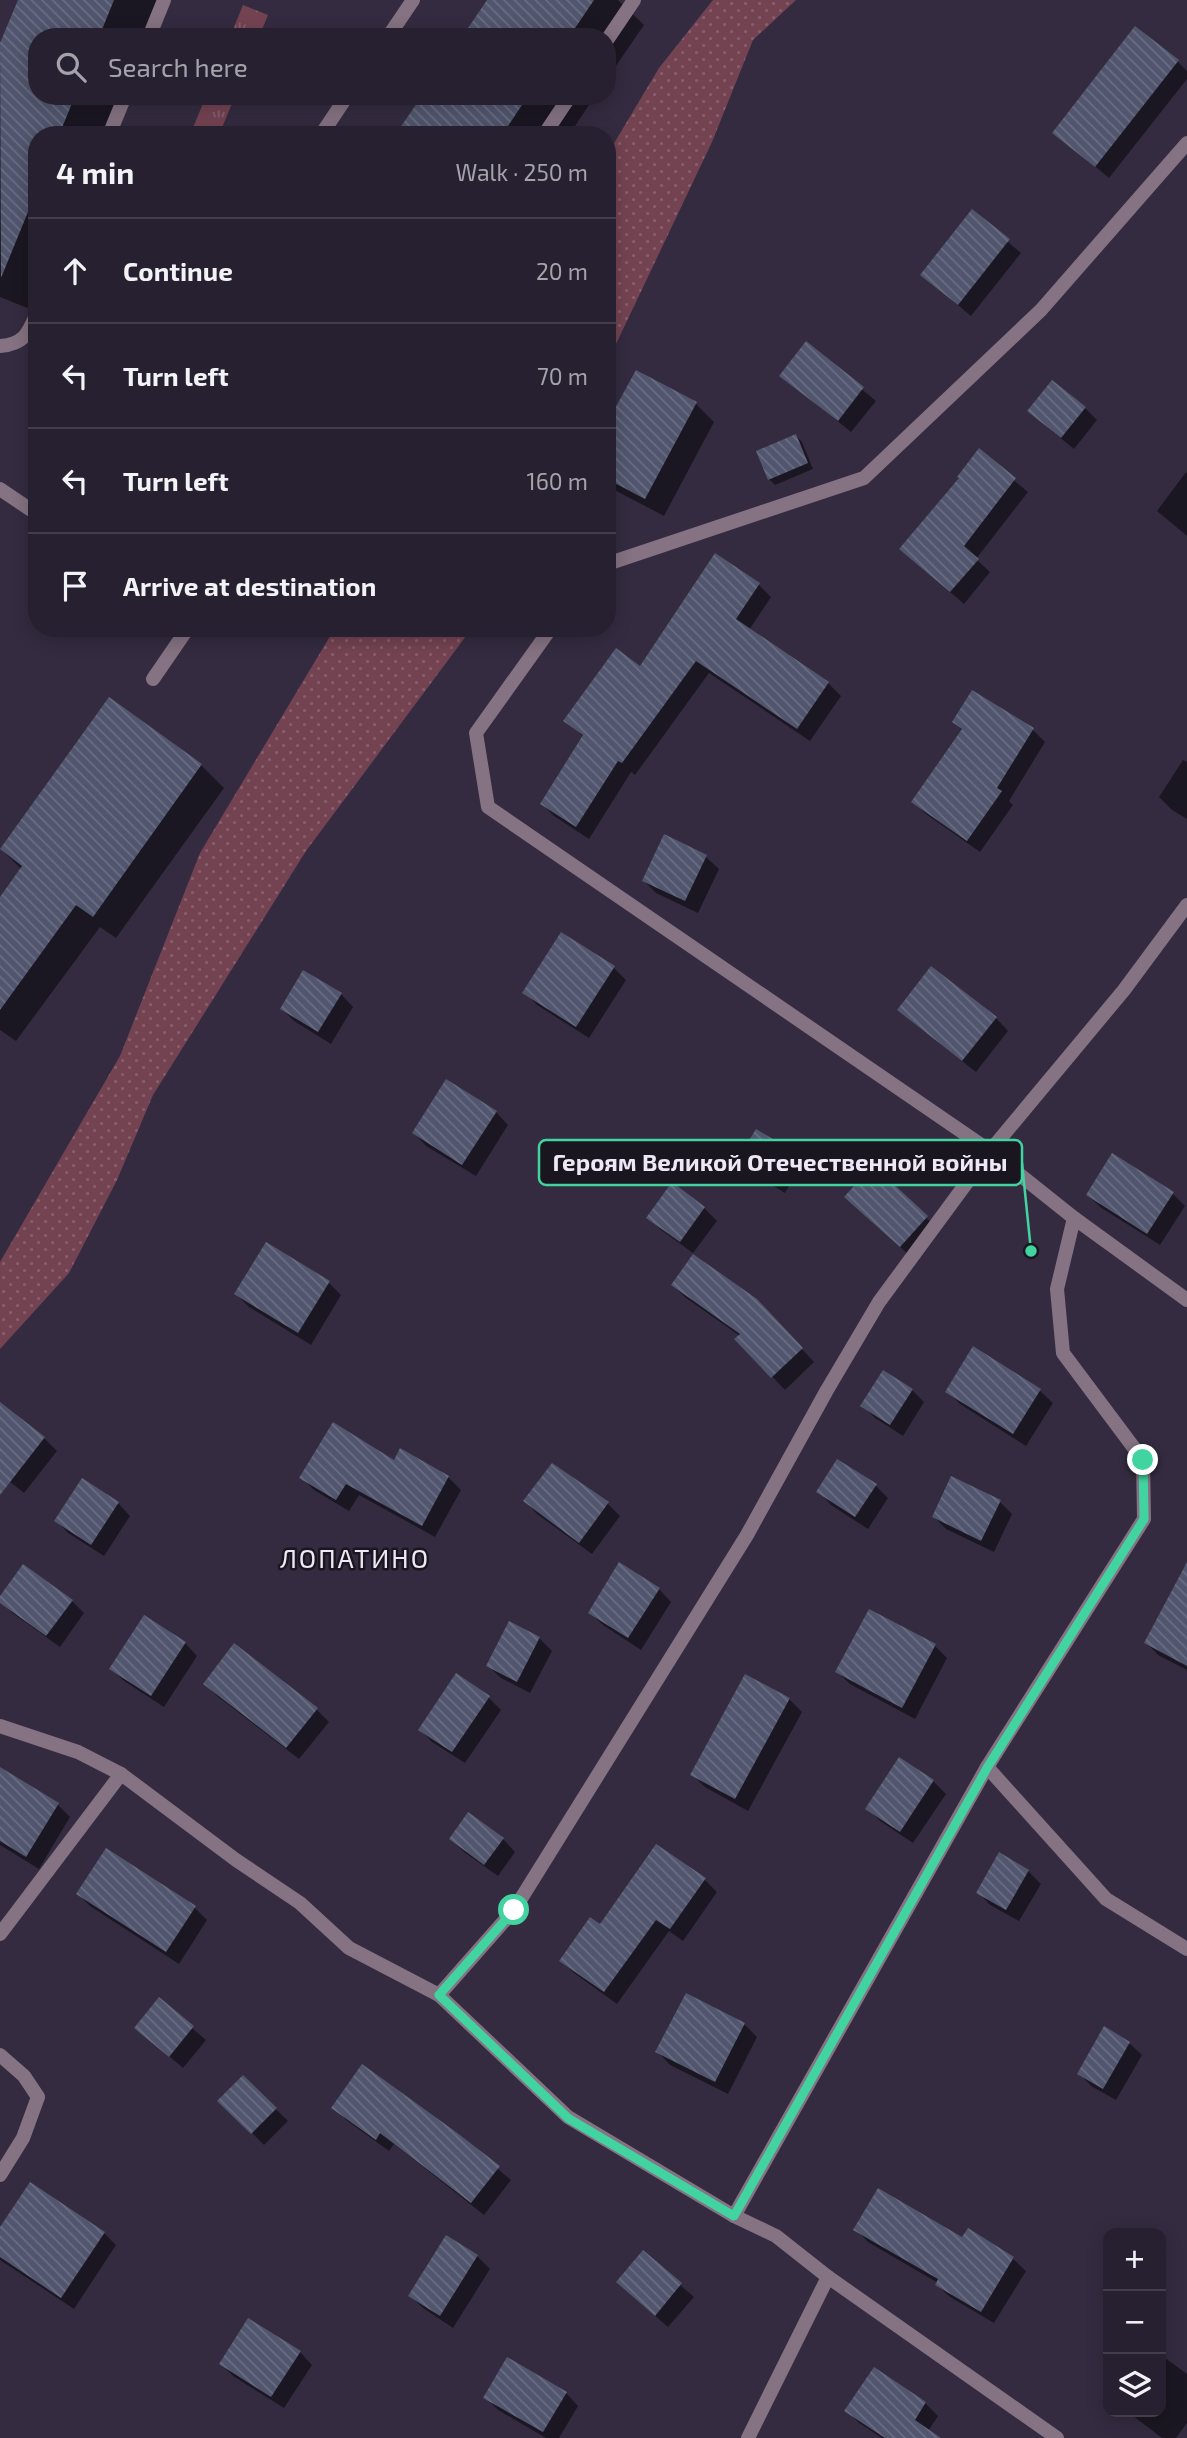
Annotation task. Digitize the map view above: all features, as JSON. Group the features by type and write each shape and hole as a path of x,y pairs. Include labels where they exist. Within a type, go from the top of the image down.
{"street":[{"path":"153,28 164,0"},
{"path":"394,28 413,0"},
{"path":"615,28 634,0"},
{"path":"113,126 122,105"},
{"path":"327,126 341,105"},
{"path":"550,126 564,105"},
{"path":"616,561 864,478 1041,310 1187,143"},
{"path":"0,347 16,344 28,334"},
{"path":"0,489 28,508"},
{"path":"153,679 182,637"},
{"path":"545,637 476,733 488,807 990,1151 1074,1218 1187,1300"},
{"path":"439,1995 514,1910 747,1535 879,1302 990,1151 1124,990 1187,905"},
{"path":"734,2216 987,1768 1144,1519 1143,1460 1063,1353 1057,1289 1074,1218"},
{"path":"0,1726 78,1752 121,1774 236,1860 299,1903 349,1948 439,1995 568,2118 734,2216 776,2236 828,2277 1057,2438"},
{"path":"987,1768 1106,1899 1187,1949"},
{"path":"0,1934 121,1774"},
{"path":"0,2055 24,2076 38,2097 23,2138 0,2175"},
{"path":"748,2438 828,2277"}],"green space":[{"path":"713,0 796,0 753,40 712,142 616,344 616,140 659,68"},
{"path":"243,5 268,15 263,28 234,28"},
{"path":"202,105 231,105 223,126 194,126"},
{"path":"330,637 465,637 306,851 153,1095 117,1180 69,1273 0,1349 0,1262 120,1056 200,853"}],"building":[{"path":"18,0 114,0 103,28 28,28 28,105 71,105 63,126 28,126 28,212 1,278 0,43"},
{"path":"487,0 594,0 575,28 468,28"},
{"path":"1135,26 1179,60 1095,167 1052,133"},
{"path":"416,105 522,105 508,126 401,126"},
{"path":"972,209 1010,239 958,305 920,275"},
{"path":"806,341 864,387 838,421 779,376"},
{"path":"636,370 697,402 645,499 616,484 616,407"},
{"path":"1052,380 1086,407 1061,438 1027,411"},
{"path":"796,434 808,463 768,480 756,451"},
{"path":"979,448 1016,478 964,546 979,559 950,592 899,549 959,478 957,477"},
{"path":"715,553 760,583 736,619 829,682 797,729 696,661 622,763 618,761 576,827 540,804 583,735 563,721 616,648 640,666"},
{"path":"972,690 1034,728 997,788 1002,791 967,841 911,802 962,729 952,722"},
{"path":"109,697 202,764 93,917 76,905 0,1010 0,897 22,866 0,849"},
{"path":"664,834 707,855 685,901 642,881"},
{"path":"561,932 615,966 576,1027 522,993"},
{"path":"931,966 997,1017 962,1061 897,1010"},
{"path":"303,970 342,993 318,1032 280,1009"},
{"path":"446,1079 497,1111 462,1165 412,1133"},
{"path":"756,1129 791,1150 772,1181 737,1160"},
{"path":"1112,1153 1174,1192 1147,1234 1086,1195"},
{"path":"873,1165 928,1216 900,1247 844,1197"},
{"path":"672,1182 705,1207 680,1242 646,1218"},
{"path":"266,1242 330,1281 298,1333 234,1294"},
{"path":"693,1254 757,1299 803,1348 771,1378 734,1339 740,1334 671,1285"},
{"path":"973,1346 1041,1389 1013,1434 945,1392"},
{"path":"883,1370 913,1389 890,1425 860,1406"},
{"path":"0,1402 45,1437 0,1495"},
{"path":"333,1422 394,1460 400,1448 449,1476 422,1526 346,1484 336,1500 299,1478"},
{"path":"837,1459 877,1484 855,1517 816,1492"},
{"path":"552,1463 609,1502 579,1543 523,1501"},
{"path":"951,1476 1001,1500 981,1541 932,1517"},
{"path":"82,1478 119,1502 91,1545 54,1521"},
{"path":"619,1562 660,1588 628,1638 588,1613"},
{"path":"1187,1562 1187,1666 1144,1643"},
{"path":"23,1564 73,1600 46,1636 0,1603 0,1596"},
{"path":"869,1609 936,1644 902,1708 835,1672"},
{"path":"144,1615 186,1642 151,1696 109,1669"},
{"path":"509,1621 540,1637 517,1682 486,1666"},
{"path":"234,1643 318,1708 286,1748 203,1684"},
{"path":"456,1673 490,1696 452,1752 418,1730"},
{"path":"745,1674 790,1698 735,1799 690,1775"},
{"path":"899,1757 934,1780 900,1832 865,1809"},
{"path":"0,1767 59,1803 26,1857 0,1841"},
{"path":"468,1812 504,1838 484,1865 449,1839"},
{"path":"656,1844 706,1878 670,1929 656,1920 604,1992 559,1961 590,1917 600,1924"},
{"path":"106,1848 196,1906 166,1952 76,1894"},
{"path":"999,1852 1029,1870 1006,1910 976,1893"},
{"path":"686,1993 745,2023 715,2082 655,2052"},
{"path":"159,1997 194,2026 169,2057 134,2028"},
{"path":"1104,2026 1130,2042 1103,2089 1077,2074"},
{"path":"362,2064 500,2166 471,2203 380,2133 376,2140 331,2108"},
{"path":"243,2075 277,2108 251,2134 217,2101"},
{"path":"30,2182 105,2232 61,2298 0,2257 0,2227"},
{"path":"878,2188 962,2237 968,2228 1014,2257 981,2312 935,2285 938,2279 853,2230"},
{"path":"446,2235 478,2255 440,2316 408,2296"},
{"path":"643,2250 682,2283 655,2316 616,2282"},
{"path":"248,2318 301,2351 271,2397 219,2364"},
{"path":"507,2357 567,2392 543,2432 483,2398"},
{"path":"874,2367 926,2402 915,2420 941,2438 885,2438 844,2411"}],"place":[{"name":"Героям Великой Отечественной войны","path":"1031,1251"}],"district":[{"name":"ЛОПАТИНО","path":"355,1557"}],"route":[{"path":"514,1910 439,1995 568,2118 734,2216 987,1768 1144,1519 1143,1460"}]}
